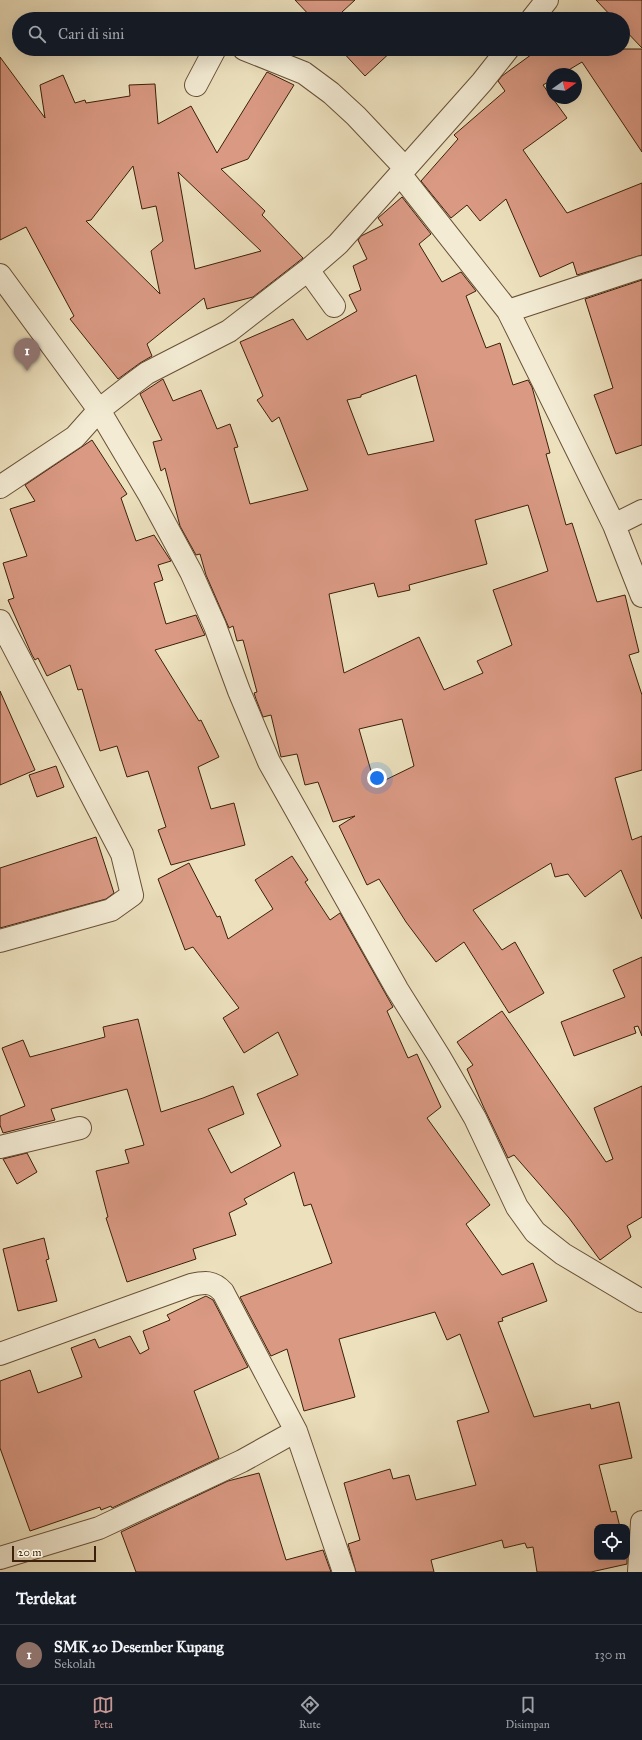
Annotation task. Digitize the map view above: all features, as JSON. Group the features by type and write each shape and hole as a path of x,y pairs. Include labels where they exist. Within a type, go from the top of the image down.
{"street":[{"path":"538,12 547,0"},
{"path":"196,85 211,56"},
{"path":"262,56 304,73 331,93 356,116 403,171 508,312 614,525 642,596"},
{"path":"0,487 75,437 99,410 147,373 229,331 308,270 338,244 482,82 502,56"},
{"path":"508,312 642,267"},
{"path":"308,270 334,306"},
{"path":"0,276 99,410 150,496 191,572 215,626 239,691 269,762 397,989 439,1056 474,1118 517,1207 535,1232 563,1254 642,1301"},
{"path":"614,525 642,511"},
{"path":"0,621 122,854 132,895 111,910 0,941"},
{"path":"0,1147 80,1128"},
{"path":"0,1354 191,1285 206,1282 213,1284 223,1292 296,1431 344,1572"},
{"path":"0,1558 99,1528 242,1461 296,1431"},
{"path":"638,1572 642,1522"}],"building":[{"path":"295,0 355,0 342,12 306,12"},
{"path":"596,0 642,0 642,48 630,35 630,12 607,12"},
{"path":"630,49 642,49 642,152 582,62 572,68 546,68 546,83 543,85 546,89 546,104 557,104 567,118 523,150 567,213 642,183 642,255 577,275 573,262 540,277 506,199 480,221 467,205 451,218 421,181 458,139 454,135 505,91 498,81 502,76 529,56 630,56"},
{"path":"346,56 386,56 365,76"},
{"path":"0,57 45,118 40,85 63,75 75,103 85,100 86,103 130,96 129,85 155,84 158,124 191,106 217,153 267,72 294,85 248,159 221,169 265,211 262,215 303,258 253,297 207,309 204,298 147,344 152,356 118,379 70,319 74,316 26,227 0,240","holes":["133,166 142,209 156,206 163,241 151,251 160,294 86,221 91,220","178,172 261,251 195,269"]},
{"path":"402,197 431,234 419,244 442,282 461,272 476,291 466,296 486,348 500,343 513,385 528,380 532,387 550,453 546,454 566,525 572,523 597,602 625,595 639,652 629,655 642,695 642,770 615,778 632,840 642,836 642,919 621,870 585,897 568,874 555,877 551,863 473,910 502,950 515,942 544,993 509,1013 464,942 436,962 406,922 379,879 367,885 339,826 355,816 333,822 318,782 305,785 297,754 281,757 271,715 263,717 254,693 257,692 243,640 237,641 233,626 229,628 206,575 200,554 196,555 180,526 165,468 161,471 153,442 162,440 140,394 163,379 173,401 201,390 217,429 230,424 238,447 234,448 250,504 308,490 279,417 272,422 257,400 263,396 240,342 293,319 307,340 357,311 349,295 361,290 353,266 367,259 358,240 361,236 383,225 378,218","holes":["416,375 434,441 368,455 347,400 361,397 361,395","528,505 548,571 493,590 512,645 477,661 483,673 444,690 419,637 344,673 329,594 374,583 378,597 410,590 409,585 487,564 475,520","402,719 414,766 375,785 359,729"]},
{"path":"642,280 642,445 616,454 594,395 613,388 585,299"},
{"path":"92,440 127,494 121,498 136,541 154,535 171,561 158,565 163,580 154,583 166,624 196,615 205,635 155,650 199,721 201,720 219,757 198,767 211,809 234,803 245,845 171,865 158,830 166,827 148,771 127,777 117,746 100,751 82,689 78,690 70,665 47,676 38,658 35,660 32,655 8,600 14,598 3,563 27,556 10,509 35,501 25,485"},
{"path":"0,691 35,770 0,785"},
{"path":"56,766 64,787 37,797 29,775"},
{"path":"96,837 114,893 106,899 0,928 0,868"},
{"path":"292,856 308,880 305,882 330,920 340,913 393,1007 387,1011 408,1058 417,1054 441,1107 427,1118 490,1205 466,1224 502,1275 533,1263 547,1301 502,1318 503,1321 498,1322 534,1417 590,1404 591,1409 619,1402 632,1458 599,1465 611,1512 616,1511 619,1524 594,1524 594,1560 627,1560 627,1564 591,1572 537,1572 533,1547 527,1548 525,1543 504,1548 502,1540 431,1560 434,1572 356,1572 348,1544 360,1540 344,1483 390,1469 393,1479 409,1475 416,1500 476,1485 457,1421 489,1412 460,1334 447,1340 435,1312 339,1339 355,1397 304,1411 287,1349 271,1356 240,1297 332,1263 311,1204 304,1206 294,1172 244,1199 247,1204 229,1213 236,1235 193,1249 196,1259 127,1282 106,1218 108,1217 96,1171 129,1163 125,1150 144,1145 127,1089 51,1109 55,1120 3,1133 0,1125 0,1116 25,1106 2,1048 23,1040 30,1057 105,1037 103,1027 138,1019 161,1112 233,1086 244,1114 208,1129 231,1173 281,1146 257,1094 298,1075 278,1032 244,1053 223,1018 239,1008 193,947 185,950 158,879 189,863 217,917 220,916 228,939 273,909 255,880"},
{"path":"642,957 642,1036 638,1026 634,1027 636,1033 574,1056 561,1022 625,997 613,970"},
{"path":"502,1011 606,1162 613,1159 594,1108 642,1086 642,1217 627,1226 631,1237 600,1260 569,1218 514,1155 508,1158 467,1069 473,1065 457,1042"},
{"path":"27,1153 37,1172 17,1184 3,1159"},
{"path":"44,1238 49,1259 46,1260 57,1301 18,1311 3,1249"},
{"path":"206,1296 213,1300 248,1367 194,1391 219,1458 112,1508 111,1506 101,1510 100,1507 30,1531 0,1448 0,1381 30,1370 38,1393 82,1377 71,1348 95,1339 99,1348 130,1336 140,1354 149,1349 143,1331 170,1320 167,1315"},
{"path":"259,1473 286,1560 323,1550 331,1572 136,1572 121,1532 228,1481"}],"place":[{"name":"SMK 20 Desember Kupang","path":"27,371"}]}
